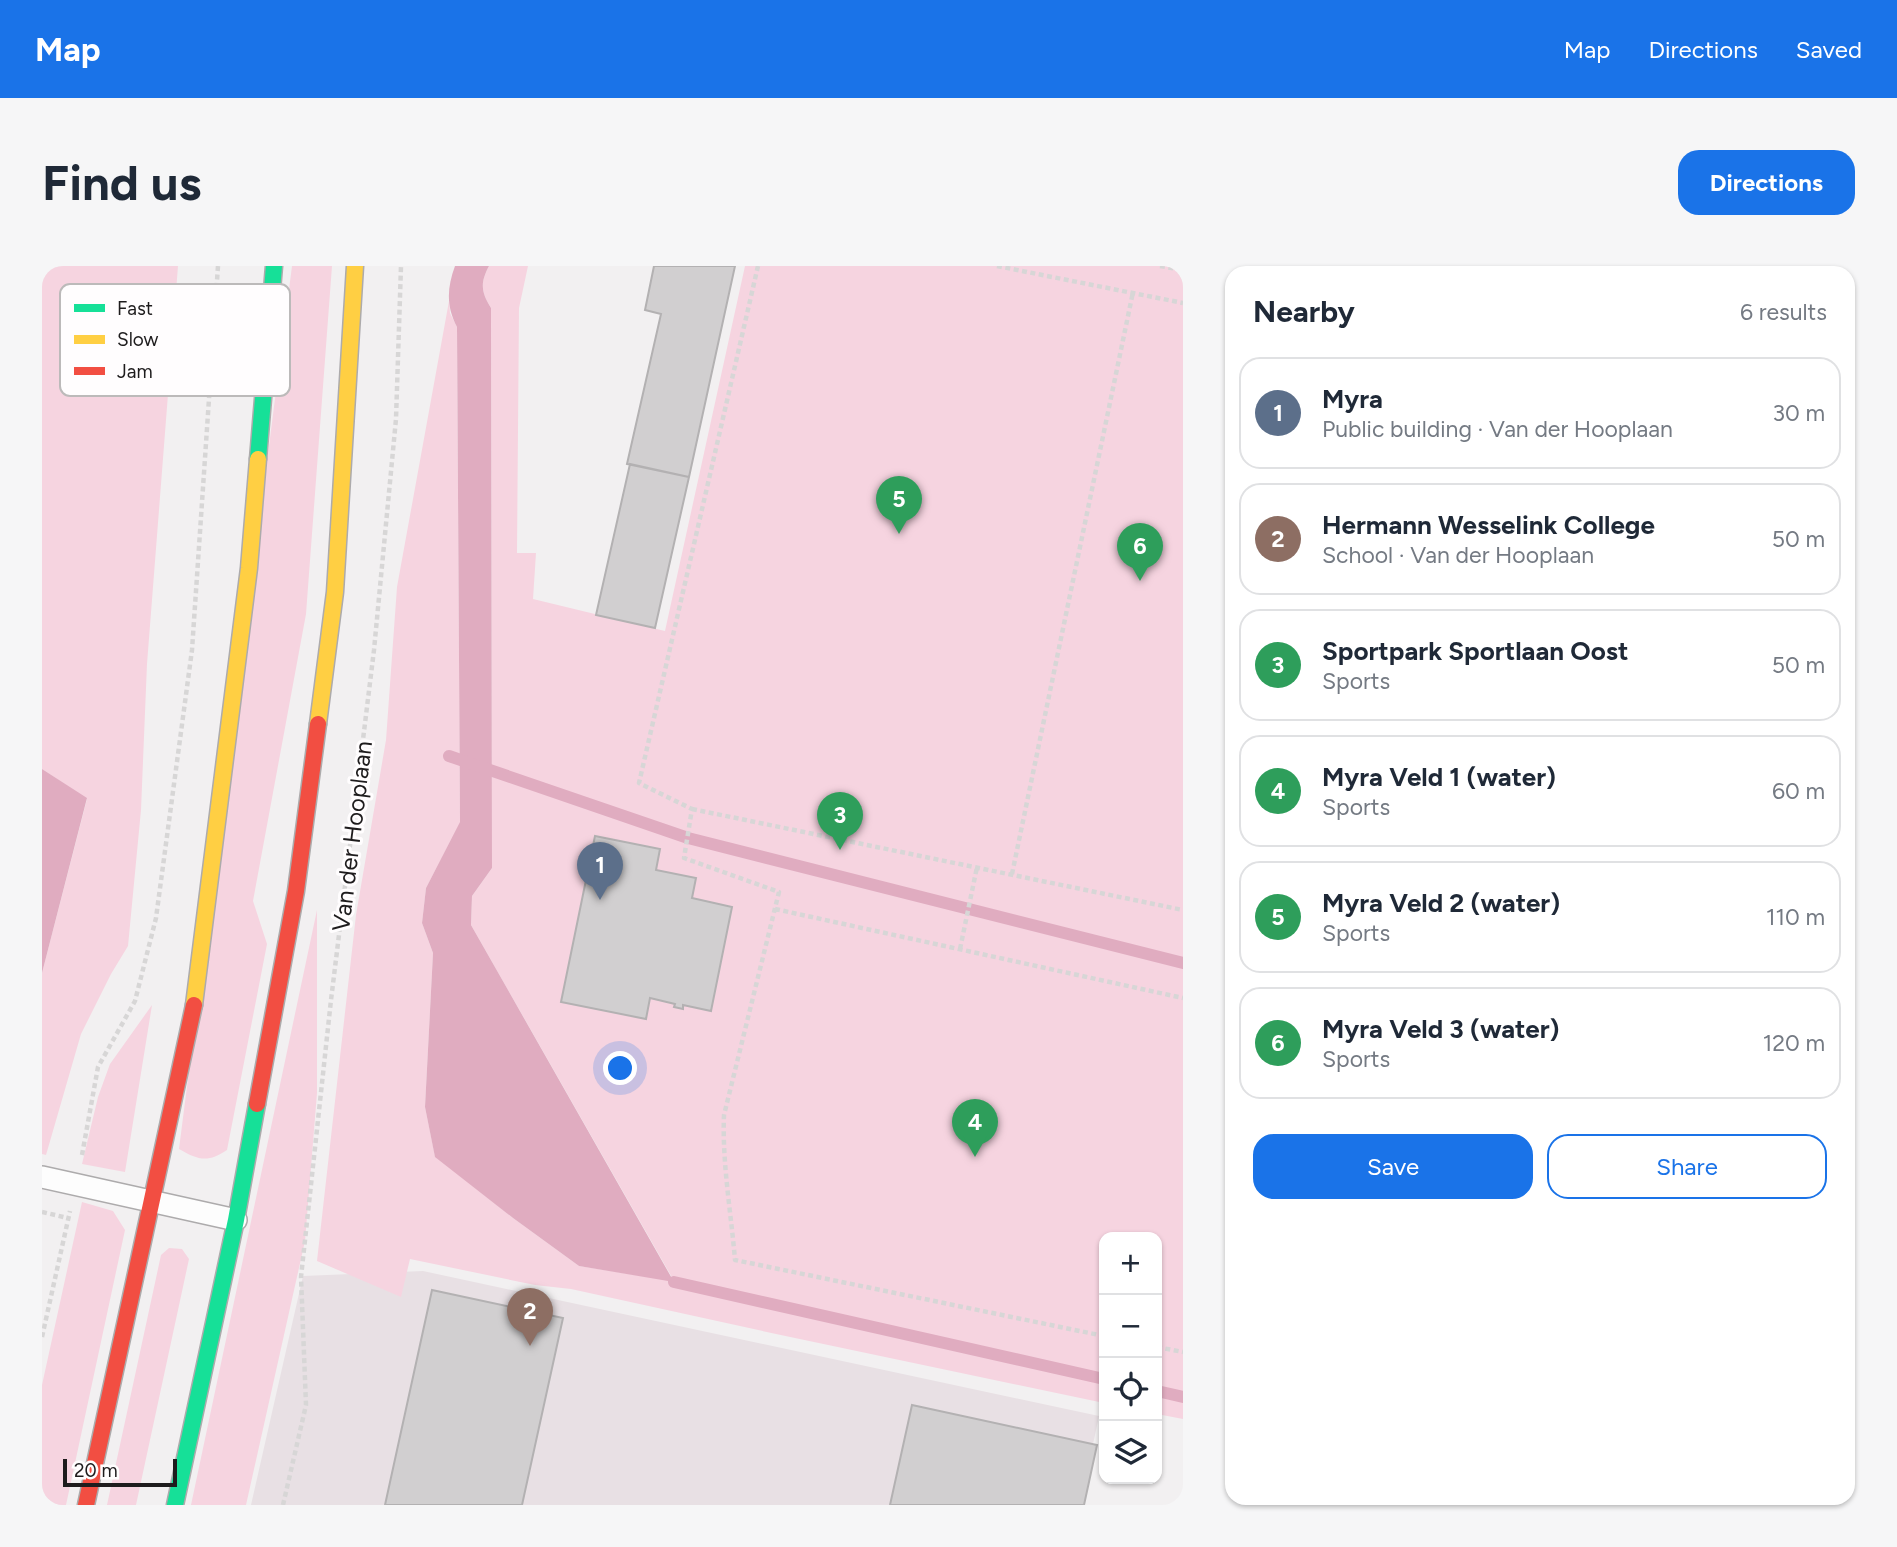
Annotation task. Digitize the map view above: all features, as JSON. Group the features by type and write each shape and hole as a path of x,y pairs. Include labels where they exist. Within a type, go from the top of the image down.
{"street":[{"path":"273,284 274,266"},
{"name":"Van der Hooplaan","path":"175,1505 236,1220 296,891 335,592 355,266"},
{"path":"86,1505 192,1018 249,568 263,396"}],"lane":[{"path":"42,1177 236,1220"}],"path":[{"path":"217,284 218,266"},
{"name":"Van der Hooplaan","path":"283,1505 306,1405 301,1277 331,1000 374,650 396,419 401,266"},
{"path":"758,266 639,783 692,809 1183,910"},
{"path":"997,266 1183,303"},
{"path":"1160,266 1183,271"},
{"path":"1012,874 1133,292"},
{"path":"42,1337 76,1186 98,1067 135,1001 156,918 192,650 209,396"},
{"path":"692,809 684,858 779,892 724,1115 723,1148 729,1183 735,1261 1099,1335"},
{"path":"960,949 977,866"},
{"path":"775,909 1183,998"},
{"path":"42,1212 69,1218"},
{"path":"1162,1347 1183,1352"}],"shaded area":[{"path":"42,266 178,266 177,284 60,284 60,396 168,396 147,664 141,810 128,946 81,1034 46,1155 42,1154 42,973 87,799 42,769"},
{"path":"292,266 332,266 306,614 253,901 267,944 227,1150 214,1157 203,1158 179,1149 275,396 290,396"},
{"path":"455,266 489,266 483,287 491,308 492,868 472,896 471,925 674,1282 579,1266 435,1157 425,1107 433,953 422,923 426,888 460,822 457,327 449,297"},
{"path":"489,266 528,266 519,308 517,553 536,553 533,599 665,631 745,266 1183,266 1183,1419 1162,1415 1162,1232 1099,1232 1099,1402 571,1289 535,1285 410,1259 401,1297 317,1261 356,915 386,740 397,587 449,301 450,313 457,327 460,823 426,888 422,923 433,953 425,1107 435,1156 579,1266 674,1281 471,925 472,896 492,868 491,308 485,297 484,277"},
{"path":"42,769 87,798 42,973"},
{"path":"317,910 317,1093 305,1241 246,1505 191,1505"},
{"path":"152,1005 125,1172 82,1164 98,1097 110,1064"},
{"path":"82,1202 113,1211 125,1230 66,1505 42,1505 42,1385"},
{"path":"169,1248 182,1249 189,1259 136,1505 107,1505 161,1255"},
{"path":"423,1271 1099,1416 1080,1505 251,1505 303,1276"}],"building":[{"path":"654,266 735,266 689,477 627,464 661,314 645,310"},
{"path":"630,464 689,477 655,628 596,615"},
{"path":"595,836 660,849 656,870 696,878 692,898 732,907 711,1011 683,1005 683,1009 674,1007 675,1004 650,998 646,1019 561,1002"},
{"path":"432,1290 563,1318 522,1505 385,1505"},
{"path":"912,1405 1097,1445 1084,1505 890,1505"}],"waterway":[{"path":"449,756 688,838 1183,963"},
{"path":"674,1282 1099,1378"},
{"path":"1162,1392 1183,1397"}],"traffic: fast":[{"path":"273,284 274,266"},
{"path":"258,459 263,396"},
{"path":"175,1505 236,1220 257,1104"}],"traffic: slow":[{"path":"318,724 335,592 355,266"},
{"path":"194,1005 249,568 258,459"}],"traffic: jam":[{"path":"257,1104 296,891 318,724"},
{"path":"86,1505 194,1005"}],"place":[{"name":"Myra Veld 2 (water)","path":"899,534"},
{"name":"Myra Veld 3 (water)","path":"1140,581"},
{"name":"Sportpark Sportlaan Oost","path":"840,850"},
{"name":"Myra","path":"600,900"},
{"name":"Myra Veld 1 (water)","path":"975,1157"},
{"name":"Hermann Wesselink College","path":"530,1346"}]}
